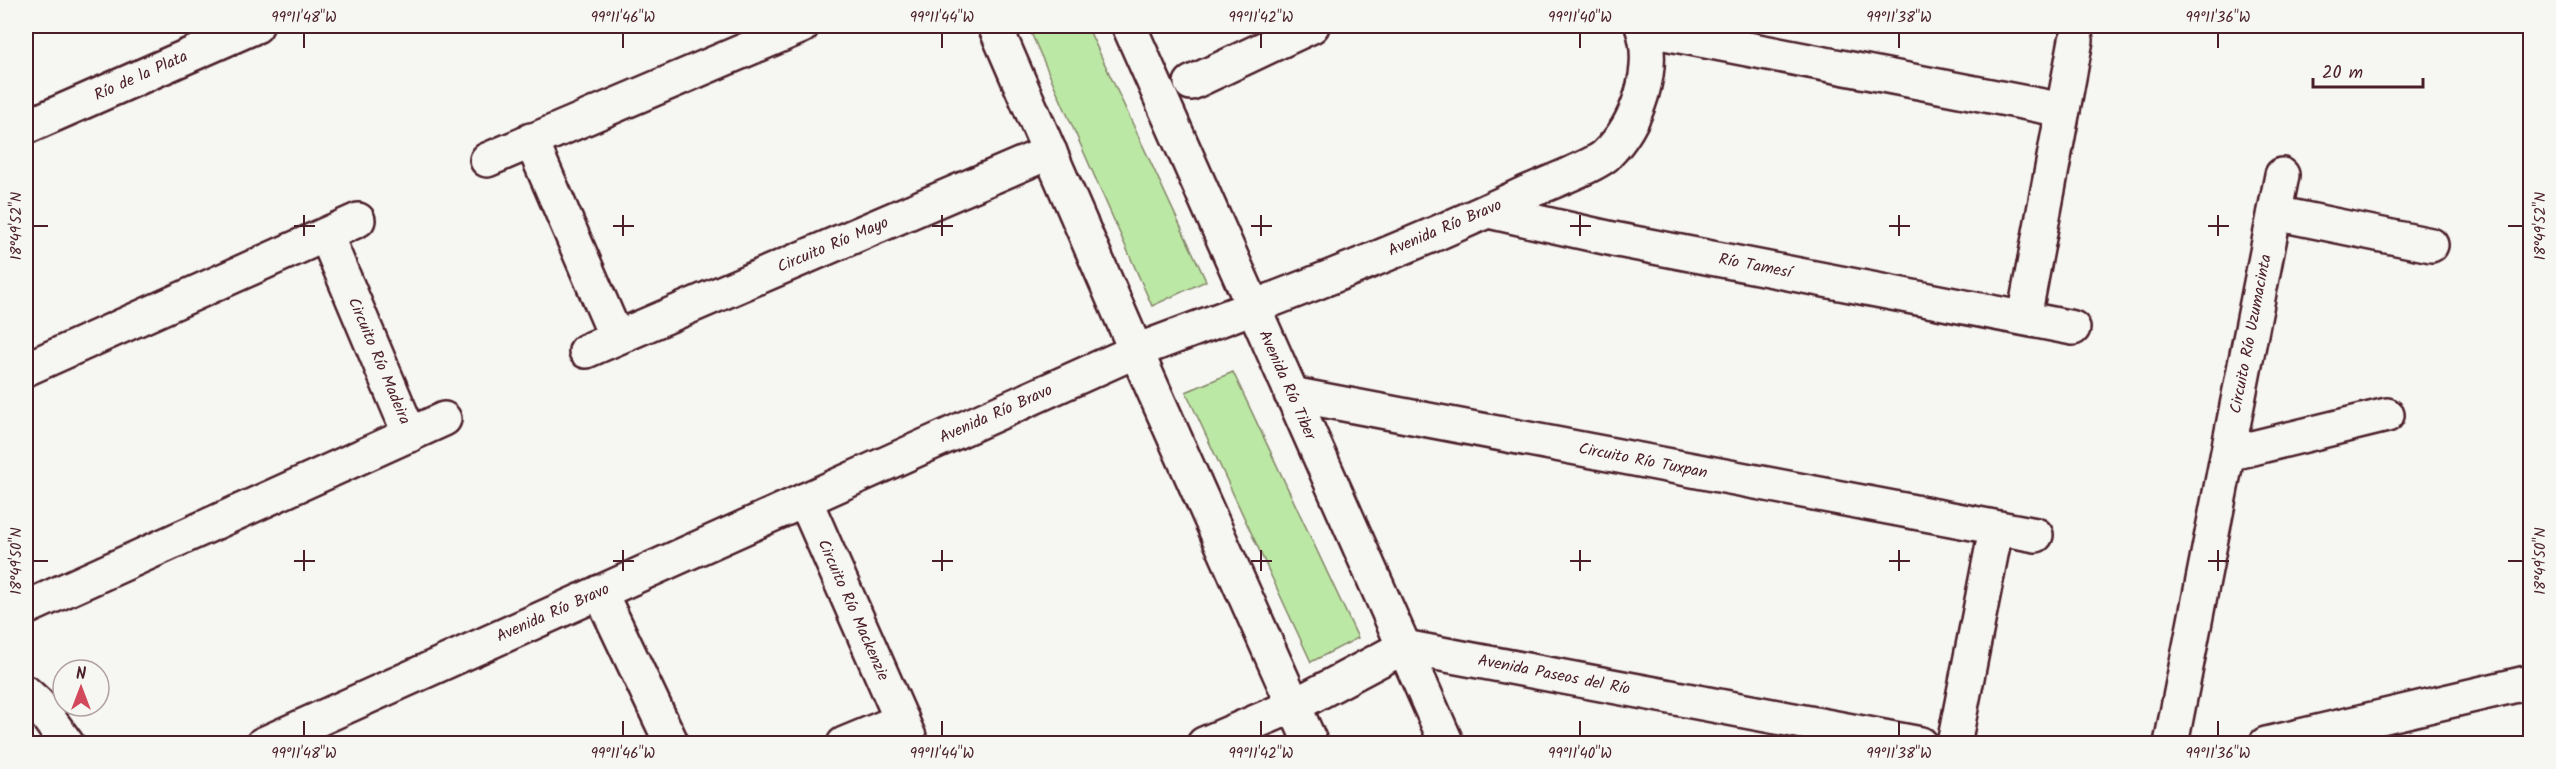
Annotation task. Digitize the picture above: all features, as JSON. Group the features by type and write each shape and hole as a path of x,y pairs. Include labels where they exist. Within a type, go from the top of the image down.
{"street":[{"name":"Río de la Plata","path":"26,127 256,26"},
{"path":"487,160 802,26"},
{"path":"995,26 1136,351 1310,742"},
{"name":"Avenida Río Tiber","path":"1129,26 1447,744"},
{"path":"1191,83 1312,26"},
{"path":"1643,27 2063,110"},
{"name":"Avenida Río Bravo","path":"263,744 1136,351 1488,212 1605,156 1636,113 1648,64 1643,27"},
{"path":"2024,318 2076,40"},
{"path":"531,140 616,338"},
{"name":"Circuito Río Mayo","path":"586,351 1050,152"},
{"name":"Circuito Río Uzumacinta","path":"2171,744 2282,175"},
{"name":"Río Tamesí","path":"1488,212 1613,239 2073,328"},
{"path":"2275,213 2432,245"},
{"path":"26,369 358,220"},
{"name":"Circuito Río Madeira","path":"26,608 410,435 326,235"},
{"name":"Circuito Río Tuxpan","path":"1291,394 2036,535"},
{"path":"2228,454 2387,415"},
{"path":"410,435 444,420"},
{"name":"Circuito Río Mackenzie","path":"805,500 905,728 844,744"},
{"path":"1954,744 1996,529"},
{"path":"600,592 672,744"},
{"path":"1204,744 1295,705 1404,647"},
{"name":"Avenida Paseos del Río","path":"1404,647 1922,744"},
{"path":"2266,744 2530,682"},
{"path":"26,693 39,704 67,744"}],"green space":[{"path":"1028,26 1087,26 1206,281 1152,306"},
{"path":"1233,372 1358,638 1311,662 1186,392"}]}
